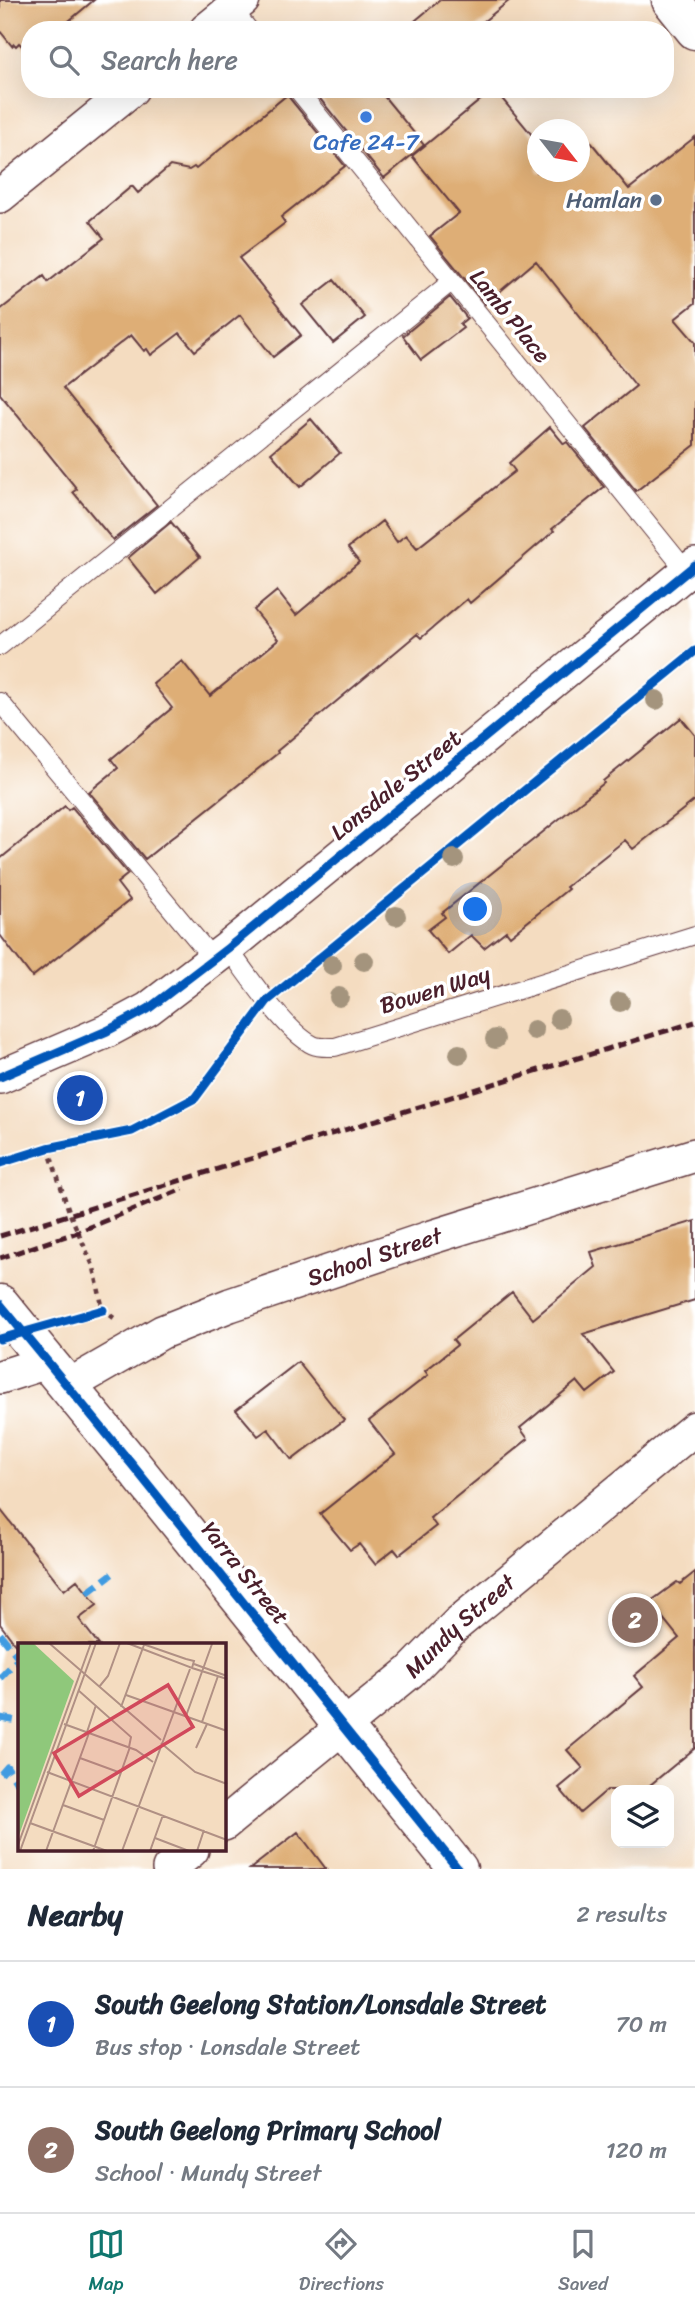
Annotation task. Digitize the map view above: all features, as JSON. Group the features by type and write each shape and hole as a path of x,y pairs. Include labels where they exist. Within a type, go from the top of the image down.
{"street":[{"path":"671,0 695,30"},
{"path":"220,21 237,10"},
{"path":"0,196 121,98"},
{"name":"Lonsdale Street","path":"0,1077 107,1031 148,1009 691,568"},
{"name":"School Street","path":"0,1377 58,1374 230,1305 429,1238 695,1155"},
{"name":"Yarra Street","path":"0,1304 457,1869"},
{"name":"Mundy Street","path":"226,1822 410,1672 457,1624 695,1428"}],"lane":[{"name":"Lamb Place","path":"304,98 451,282 691,568"},
{"path":"0,646 451,282"},
{"name":"Bowen Way","path":"0,702 220,953 301,1037 315,1046 335,1047 695,935"}],"path":[{"path":"36,1152 60,1146"},
{"path":"48,1148 70,1214 94,1268 103,1310 91,1313"}],"building":[{"path":"0,0 94,0 69,21 21,21 21,45 19,43 12,46 0,31"},
{"path":"440,0 510,0 484,21 415,21"},
{"path":"283,98 289,98 345,166 281,217 285,223 239,258 301,335 273,357 240,315 195,351 180,333 151,355 147,349 144,351 131,335 63,388 157,505 113,540 73,492 77,489 0,394 0,310 44,276 48,282 104,238 90,221 132,186 138,193 170,166 196,169"},
{"name":"Cafe 24-7","path":"319,98 385,98 424,145 384,178"},
{"path":"483,98 501,98 527,129 527,182 590,182 590,141 629,189 695,137 695,303 675,319 695,342 695,445 636,491 585,428 636,386 536,261 485,304 430,236 459,213 412,156"},
{"path":"334,280 365,317 333,343 302,305"},
{"path":"450,297 467,318 460,324 463,328 421,360 403,336"},
{"path":"311,419 340,453 300,487 271,453"},
{"path":"550,427 564,444 567,442 604,487 552,529 554,531 470,603 467,599 421,638 417,634 277,751 278,753 145,859 89,792 118,768 111,759 172,708 153,684 182,661 210,696 278,640 254,610 277,591 296,615 359,562 348,548 382,521 397,542 406,535 417,548 515,471 509,463"},
{"path":"171,522 200,557 157,594 128,558"},
{"path":"681,718 695,735 695,800 633,849 625,840 510,936 506,931 484,948 471,935 448,954 428,930 445,917 442,913"},
{"path":"65,806 68,810 72,807 128,874 117,883 130,900 32,977 0,935 0,859"},
{"path":"695,1221 695,1300 583,1334 614,1372 587,1393 577,1381 520,1428 528,1439 430,1518 436,1526 399,1555 394,1549 375,1564 359,1544 350,1550 320,1514 395,1454 369,1421 428,1375 425,1371 457,1345 453,1340 512,1292 533,1319 596,1267 591,1252"},
{"path":"298,1362 344,1420 292,1460 268,1429 258,1436 236,1410"},
{"path":"0,1509 64,1590 77,1580 97,1605 79,1619 97,1643 16,1645 0,1624"},
{"path":"695,1572 695,1748 650,1785 611,1785 611,1790 607,1790 580,1813 559,1788 583,1768 567,1750 643,1687 634,1676 679,1638 650,1602 677,1582 680,1584"},
{"path":"298,1832 326,1869 250,1869"}],"railway":[{"path":"0,1236 695,1022"},
{"path":"0,1258 78,1232 183,1189"}],"marked path":[{"path":"87,1593 112,1574"},
{"path":"0,1634 18,1657"},
{"path":"0,1678 18,1659"},
{"path":"0,1718 18,1721"},
{"path":"1,1774 7,1767 16,1781 18,1779"}],"cycle path":[{"path":"0,1077 107,1031 148,1009 228,948 695,565"},
{"path":"0,1163 48,1148 132,1131 195,1098 267,1001 695,651"},
{"path":"0,1304 458,1869"},
{"path":"0,1339 103,1310"}],"place":[{"name":"Cafe 24-7","path":"366,117"},
{"name":"Hamlan","path":"656,200"},
{"name":"South Geelong Station/Lonsdale Street","path":"80,1098"},
{"name":"South Geelong Primary School","path":"635,1620"}]}
